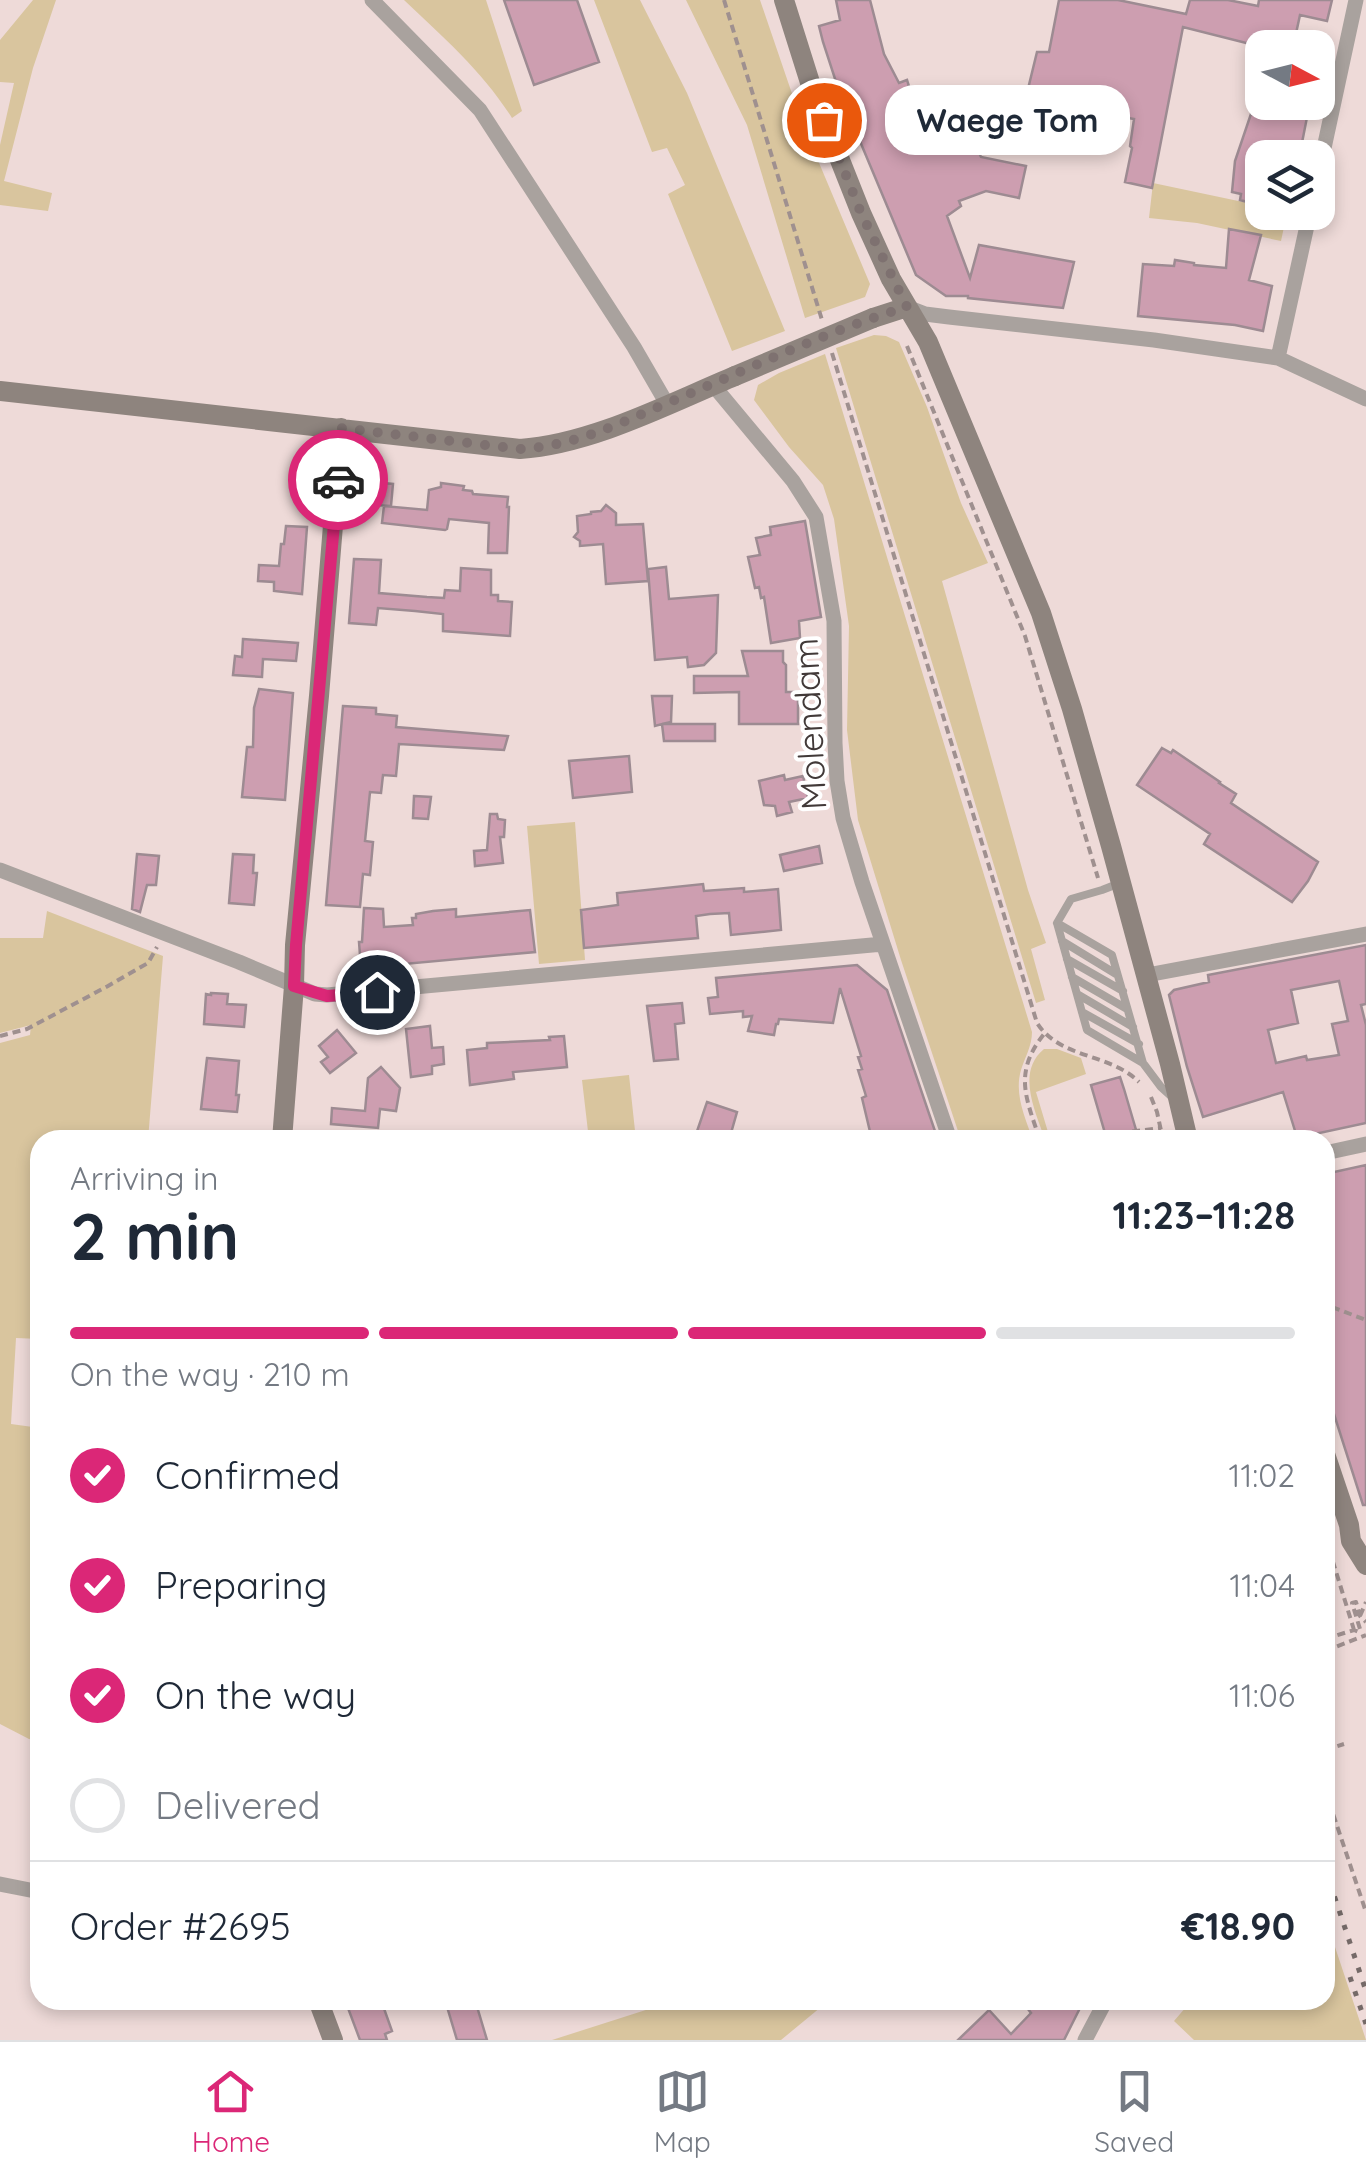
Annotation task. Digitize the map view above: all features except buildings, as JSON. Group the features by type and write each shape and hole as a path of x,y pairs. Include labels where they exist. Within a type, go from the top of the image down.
{"street":[{"path":"372,0 480,110 667,404"},
{"path":"784,0 834,149 876,247 928,342 1041,613 1075,719 1111,886 1147,975 1185,1130"},
{"path":"1326,140 1356,0"},
{"path":"1278,358 1306,230"},
{"path":"0,391 520,449 550,447 590,436 907,307 949,318 1278,358 1366,399"},
{"name":"Molendam","path":"713,385 784,470 816,517 834,621 837,781 843,818 947,1130"},
{"path":"283,1130 340,428"},
{"path":"0,870 315,994 338,996 883,944"},
{"path":"1147,975 1366,934"},
{"path":"1335,1151 1366,1144"},
{"path":"1335,1484 1351,1541 1366,1565"},
{"path":"1349,1525 1366,1545"},
{"path":"0,1884 30,1890"},
{"path":"322,2010 333,2040"},
{"path":"1085,2040 1101,2010"}],"lane":[{"path":"1111,886 1070,899 1057,923 1087,1030 1144,1063"},
{"path":"1057,923 1112,955 1144,1063 1178,1102"},
{"path":"1062,941 1116,974"},
{"path":"1067,958 1123,991"},
{"path":"1072,976 1127,1008"},
{"path":"1077,994 1133,1026"},
{"path":"1082,1012 1138,1044"}],"path":[{"path":"724,0 824,327"},
{"path":"906,340 1025,636 1088,848 1111,886"},
{"path":"830,346 1037,1022 1044,1034 1063,1046 1120,1067 1140,1082"},
{"path":"0,1036 27,1029 148,963 162,934"},
{"path":"1037,1130 1024,1094 1024,1080 1044,1034"},
{"path":"1144,1130 1161,1128 1150,1096"},
{"path":"1335,1308 1366,1320"},
{"path":"1335,1568 1354,1630"},
{"path":"1335,1636 1360,1629 1352,1604 1356,1602 1366,1622"},
{"path":"1360,1616 1366,1602"},
{"path":"1335,1647 1366,1635"},
{"path":"1335,1747 1344,1744"},
{"path":"1335,1820 1366,1912"}],"shaded area":[{"path":"33,0 56,0 33,68 4,181 52,193 48,211 0,205 0,145 14,83 0,82 0,40"},
{"path":"404,0 486,0 522,111 512,118 475,70"},
{"path":"594,0 640,0 687,93 785,331 732,351 668,194 685,185 667,148 652,152"},
{"path":"686,0 760,0 801,120 870,284 865,297 805,318 747,125"},
{"path":"1153,183 1245,202 1245,230 1283,230 1281,241 1197,223 1149,218"},
{"path":"874,335 899,342 988,563 942,581 1046,943 1031,949 1045,1000 1036,1003 836,348"},
{"path":"825,354 1032,1032 1019,1088 1030,1130 958,1130 901,960 858,820 847,730 849,626 834,519 823,485 754,400 758,385"},
{"path":"575,822 585,960 539,964 527,826"},
{"path":"47,911 163,956 149,1130 30,1130 30,1339 16,1338 11,1424 30,1427 30,1739 0,1724 0,1043 30,1035 31,1025 0,1033 0,938 43,938"},
{"path":"1044,1049 1057,1049 1081,1058 1086,1074 1036,1092 1047,1130 1042,1130 1030,1090 1031,1068"},
{"path":"629,1075 635,1130 588,1130 582,1080"},
{"path":"1335,1947 1366,2040 1194,2040 1174,2021 1183,2010 1335,2010"},
{"path":"646,2010 817,2010 781,2040 552,2040"}],"railway":[{"path":"1335,1898 1366,1991"},
{"path":"1350,1977 1366,2024"}],"way so far":[{"path":"338,480 340,428 520,449 550,447 590,436 803,346 907,307 861,213 824,120"}],"place":[{"name":"Waege Tom","path":"824,120"}],"route":[{"path":"338,480 294,986 327,996 377,992"}]}
